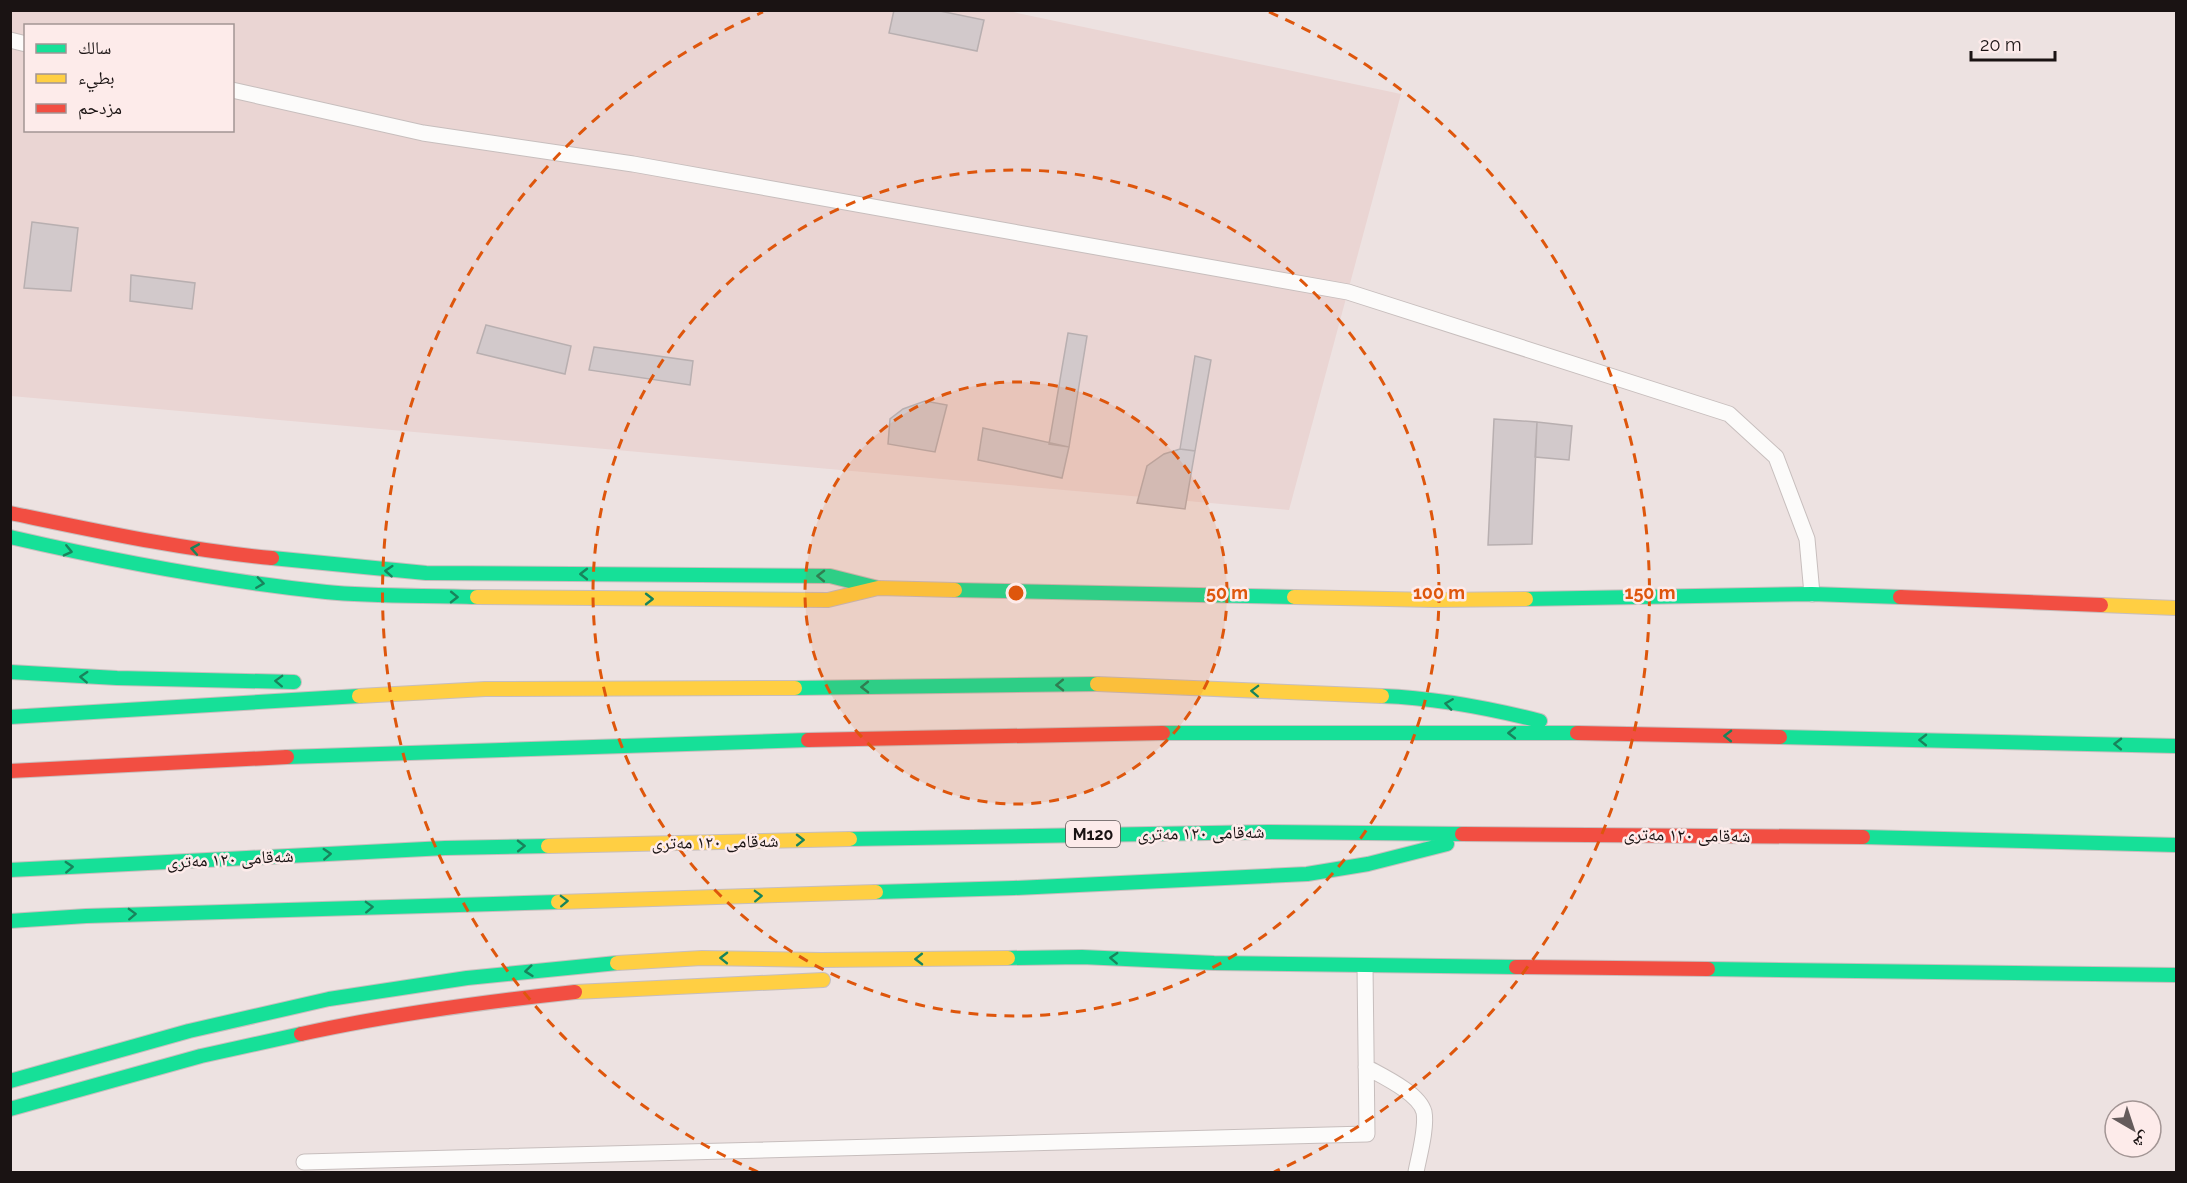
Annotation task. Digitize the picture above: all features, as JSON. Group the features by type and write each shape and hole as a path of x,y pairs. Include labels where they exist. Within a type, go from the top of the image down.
{"main road":[{"path":"10,513 227,554 352,568 426,573 830,576 878,588 1434,600 1812,594 2176,608"},
{"path":"10,537 76,552 220,578 328,592 496,598 828,600 878,588"},
{"path":"10,672 116,679 206,679 311,683"},
{"path":"334,684 484,690 1124,685 1404,697 1496,710 1588,734"},
{"path":"10,717 484,690"},
{"path":"10,771 311,756 770,741 1172,733 1588,734 2176,746"},
{"name":"شەقامی ١٢٠ مەتری","path":"10,870 504,847 964,836 1268,832 1931,838 2176,846"},
{"path":"10,921 86,916 1014,888 1307,874 1410,855 1484,833"},
{"path":"10,1081 189,1031 329,999 467,978 582,965 702,958 822,960 1082,957 1214,963 1365,966 2176,975"},
{"path":"1108,972 1214,963"},
{"path":"10,1109 201,1056 352,1023 478,1003 593,990 839,979"}],"lane":[{"path":"234,90 423,133 633,164 1348,292 1729,414 1776,457 1807,539 1812,594"},
{"path":"304,1162 1367,1134 1365,966"},
{"path":"1366,1066 1412,1094 1424,1111 1423,1133 1416,1173"}],"shaded area":[{"path":"10,11 1008,11 1401,94 1289,510 11,396"}],"building":[{"path":"894,10 935,10 984,20 977,51 889,33"},
{"path":"32,222 78,228 71,291 24,288"},
{"path":"131,275 195,283 192,309 130,301"},
{"path":"486,325 571,346 565,374 477,353"},
{"path":"1068,333 1087,336 1069,447 1049,444"},
{"path":"594,347 693,361 690,385 589,370"},
{"path":"1195,356 1211,360 1195,451 1180,449"},
{"path":"925,401 947,405 935,452 888,444 890,419 903,409"},
{"path":"1494,419 1537,422 1532,544 1488,545"},
{"path":"1537,422 1572,426 1569,460 1535,457"},
{"path":"983,428 1069,447 1062,478 978,460"},
{"path":"1180,449 1195,451 1185,509 1137,503 1147,466 1164,454"}],"traffic: fast":[{"path":"10,537 88,554 247,582 364,595 477,597"},
{"path":"272,558 426,573 830,576 878,588"},
{"path":"955,590 1294,597"},
{"path":"1526,599 1812,594 1900,597"},
{"path":"10,672 117,678 294,682"},
{"path":"795,688 1097,684"},
{"path":"10,717 359,696"},
{"path":"1382,696 1462,704 1540,721"},
{"path":"1163,733 1577,733"},
{"path":"1780,737 2176,746"},
{"path":"287,757 808,740"},
{"path":"850,839 1268,832 1462,834"},
{"path":"1863,837 2176,845"},
{"path":"876,892 1307,874 1368,864 1447,844"},
{"path":"10,870 445,848 548,846"},
{"path":"10,921 86,916 558,902"},
{"path":"1008,958 1082,957 1214,963 1516,967"},
{"path":"10,1081 189,1031 329,999 467,978 617,963"},
{"path":"1708,969 2176,975"},
{"path":"10,1109 201,1056 301,1034"}],"traffic: slow":[{"path":"477,597 828,600 878,588 955,590"},
{"path":"1294,597 1526,599"},
{"path":"2101,605 2176,608"},
{"path":"1097,684 1382,696"},
{"path":"359,696 485,689 795,688"},
{"path":"548,846 850,839"},
{"path":"558,902 876,892"},
{"path":"617,963 702,958 822,960 1008,958"},
{"path":"575,992 823,980"}],"traffic: jam":[{"path":"10,513 173,545 272,558"},
{"path":"1900,597 2101,605"},
{"path":"808,740 1163,733"},
{"path":"1577,733 1780,737"},
{"path":"10,771 287,757"},
{"path":"1462,834 1863,837"},
{"path":"1516,967 1708,969"},
{"path":"301,1034 437,1009 575,992"}]}
